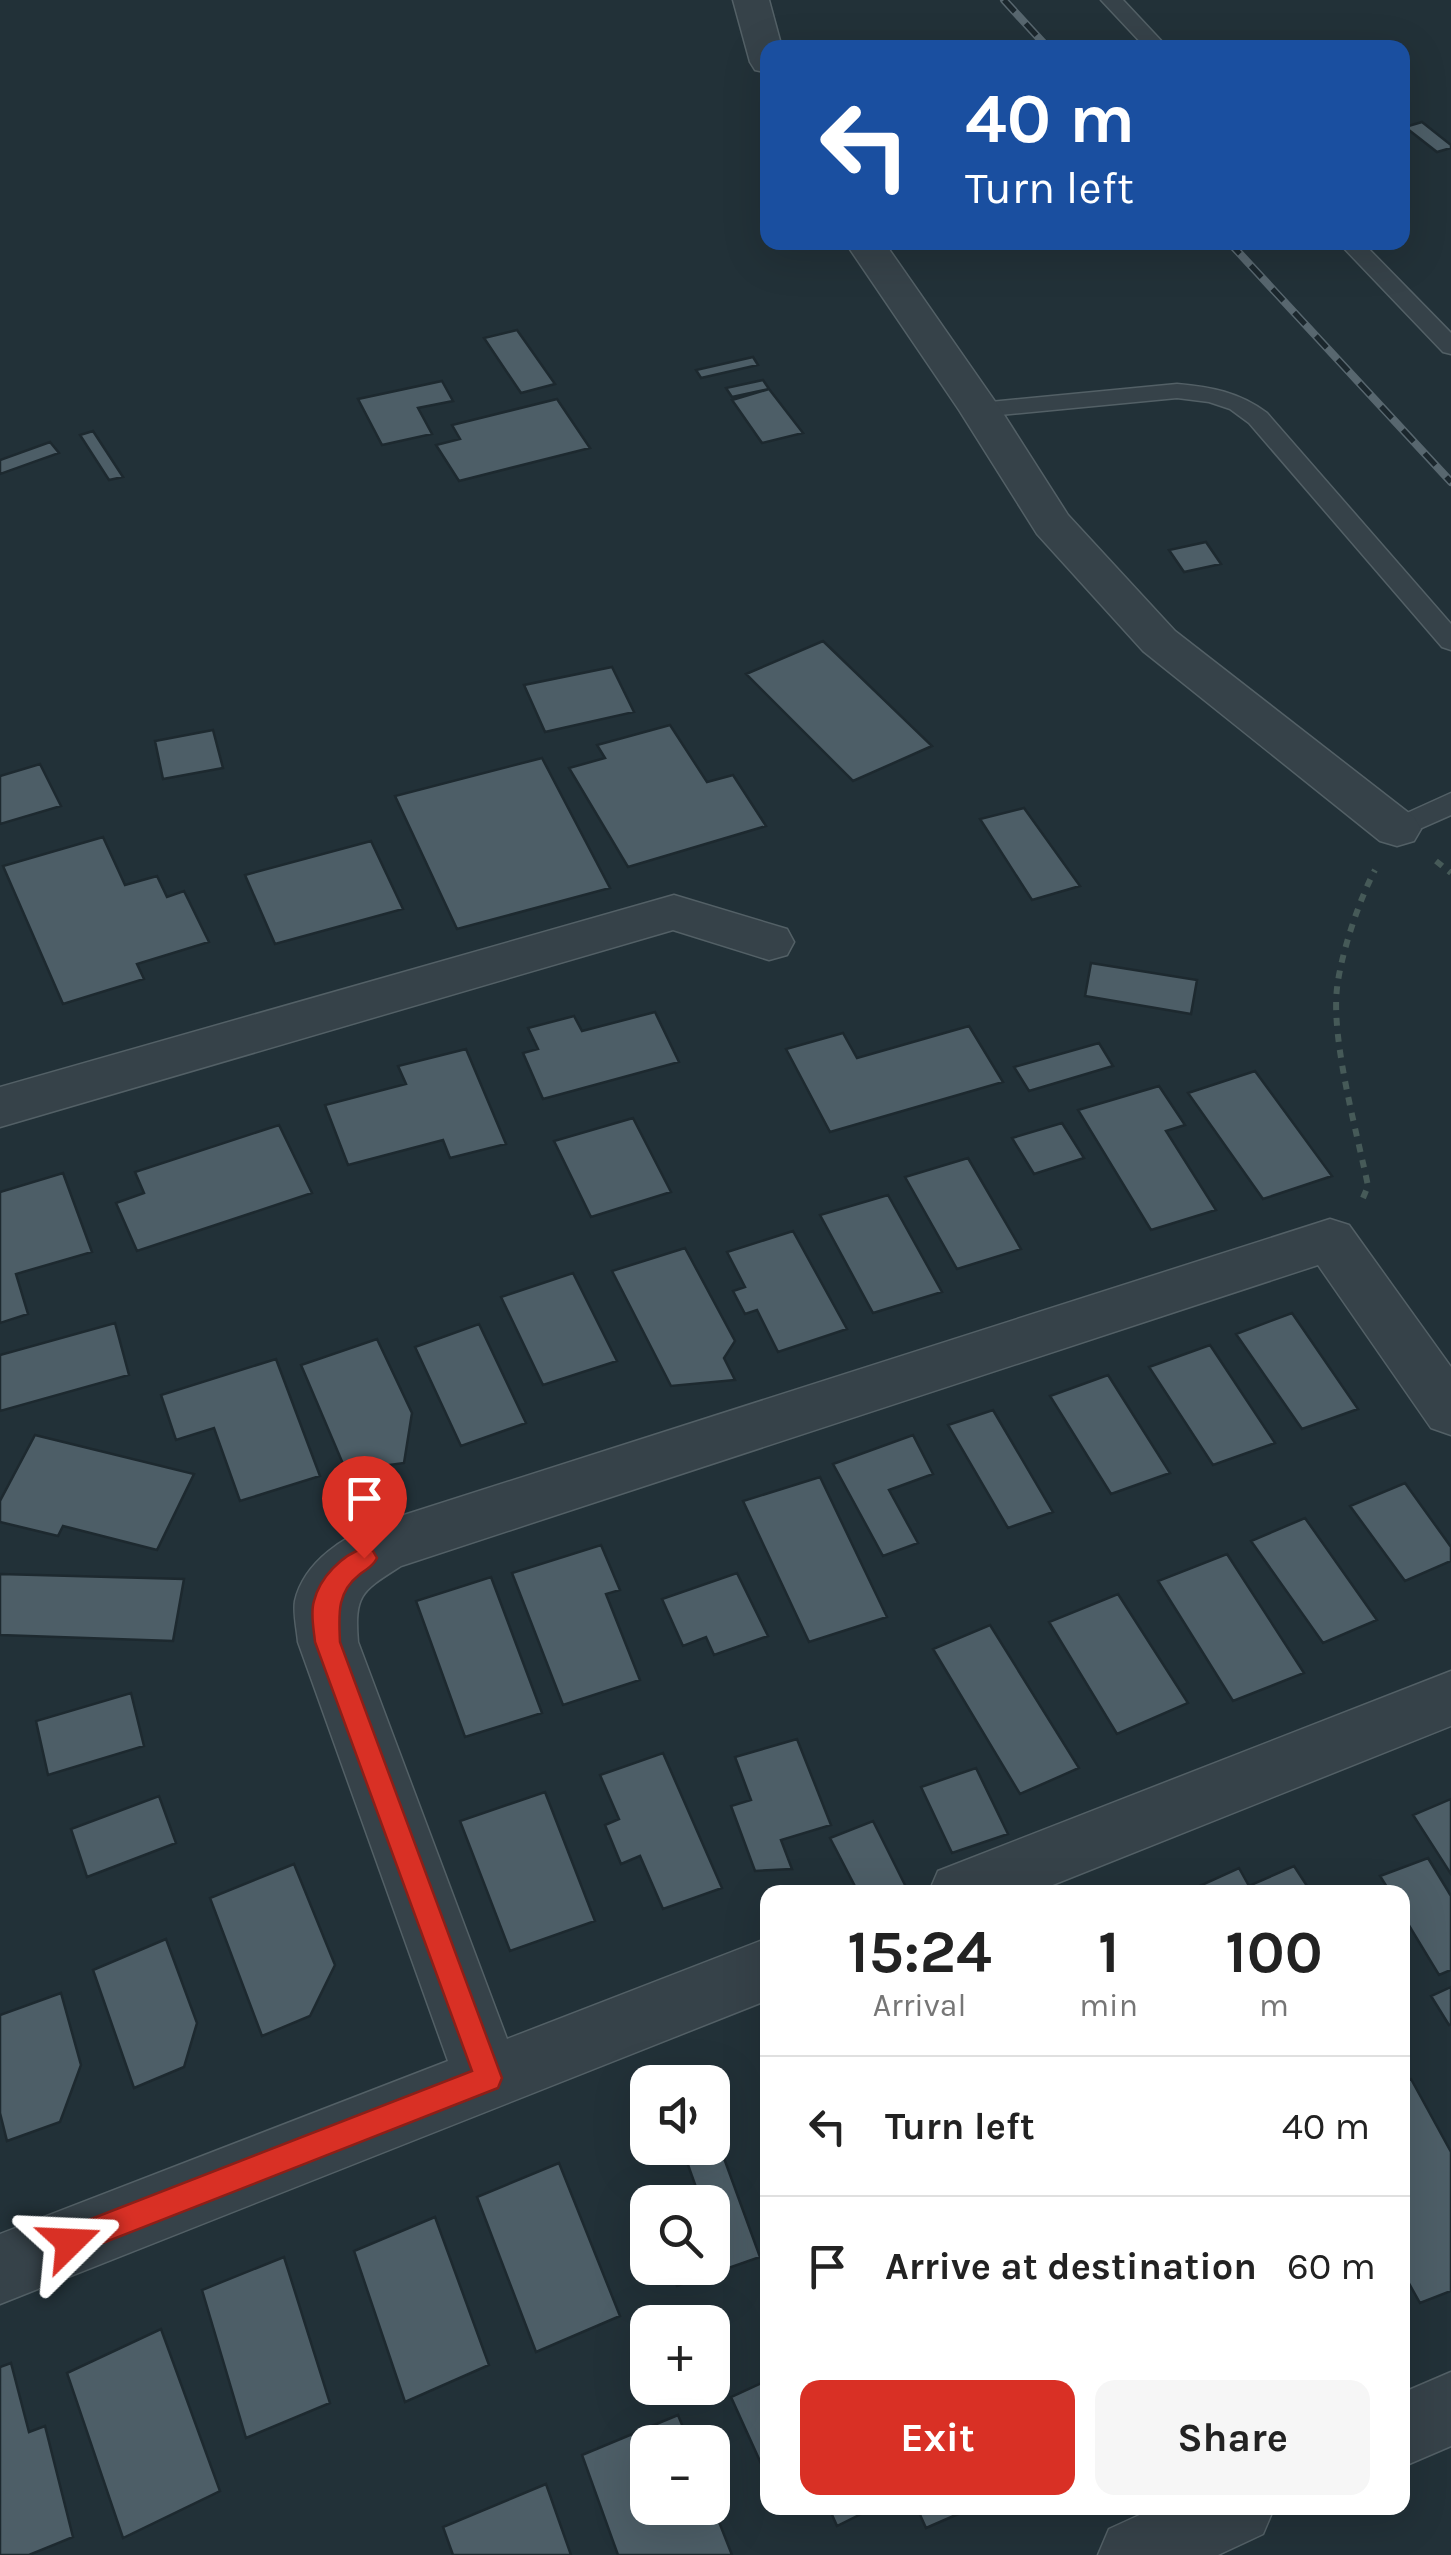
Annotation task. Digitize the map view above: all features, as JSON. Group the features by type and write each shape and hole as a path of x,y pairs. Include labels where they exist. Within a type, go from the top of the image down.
{"street":[{"path":"751,0 762,40"},
{"path":"870,250 980,410 1052,524 1160,641 1397,829"},
{"path":"0,1107 674,912 769,942"},
{"path":"488,2078 328,1642 325,1602 346,1569 382,1547 1330,1240 1451,1412"},
{"path":"980,1885 1451,1698"},
{"path":"0,2269 760,1972"},
{"path":"1410,2427 1451,2408"},
{"path":"1134,2555 1222,2515"}],"lane":[{"path":"1111,0 1150,40"},
{"path":"1356,250 1451,347"},
{"path":"980,410 1178,391 1213,395 1239,404 1258,418 1451,642"},
{"path":"1397,829 1451,802"}],"path":[{"path":"1330,1240 1357,1210 1368,1186 1342,1058 1337,988 1365,888 1397,829"}],"building":[{"path":"1422,122 1451,148 1437,152 1410,131 1410,126"},
{"path":"517,330 555,384 521,393 484,338"},
{"path":"753,357 758,365 701,378 696,370"},
{"path":"763,380 769,389 732,397 726,388"},
{"path":"442,381 453,401 418,408 432,434 382,445 358,399"},
{"path":"769,389 803,433 762,443 732,400"},
{"path":"557,399 590,448 459,481 436,445 460,439 452,425"},
{"path":"93,431 123,477 109,480 80,435"},
{"path":"50,442 59,453 0,474 0,460"},
{"path":"1206,542 1221,564 1184,572 1169,550"},
{"path":"823,641 932,746 853,781 746,674"},
{"path":"612,667 634,712 545,732 524,685"},
{"path":"670,725 707,782 733,775 766,826 628,867 569,768 605,758 597,745"},
{"path":"213,730 223,768 163,779 155,741"},
{"path":"542,758 610,888 457,929 395,796"},
{"path":"40,764 61,806 0,824 0,776"},
{"path":"1024,808 1080,886 1032,900 980,819"},
{"path":"103,837 125,885 157,876 167,897 184,891 209,942 137,964 144,979 63,1004 3,866"},
{"path":"371,841 403,909 275,944 245,875"},
{"path":"1091,963 1197,980 1191,1014 1085,996"},
{"path":"655,1012 679,1062 543,1099 523,1053 538,1049 528,1028 574,1016 582,1031"},
{"path":"969,1026 1003,1082 830,1132 786,1049 843,1033 857,1058"},
{"path":"1099,1043 1113,1066 1029,1091 1014,1067"},
{"path":"466,1049 506,1144 450,1158 443,1140 348,1165 325,1105 406,1084 398,1066"},
{"path":"1255,1071 1332,1176 1263,1199 1188,1093"},
{"path":"1159,1086 1185,1125 1166,1131 1216,1210 1151,1230 1078,1110"},
{"path":"633,1118 671,1192 591,1217 554,1141"},
{"path":"1062,1123 1084,1158 1034,1174 1012,1138"},
{"path":"279,1125 312,1193 137,1251 116,1203 144,1193 135,1172"},
{"path":"968,1158 1021,1249 957,1269 905,1177"},
{"path":"63,1173 92,1252 16,1274 28,1314 0,1323 0,1192"},
{"path":"888,1195 942,1292 873,1313 820,1215"},
{"path":"793,1231 847,1329 778,1352 757,1310 745,1314 733,1291 745,1287 727,1252"},
{"path":"685,1248 735,1341 724,1358 735,1380 671,1386 612,1271"},
{"path":"573,1273 617,1361 543,1385 501,1297"},
{"path":"1292,1313 1358,1409 1302,1429 1236,1334"},
{"path":"115,1323 129,1375 0,1411 0,1355"},
{"path":"479,1324 526,1423 461,1446 415,1347"},
{"path":"377,1339 412,1413 404,1463 346,1471 301,1365"},
{"path":"1210,1345 1275,1443 1213,1465 1149,1367"},
{"path":"276,1359 320,1476 240,1501 214,1428 176,1440 161,1395"},
{"path":"1108,1375 1170,1473 1111,1494 1050,1396"},
{"path":"993,1410 1053,1512 1008,1528 948,1425"},
{"path":"35,1435 194,1474 157,1550 63,1526 58,1536 0,1522 0,1501"},
{"path":"913,1435 933,1474 889,1490 918,1543 883,1556 833,1464"},
{"path":"820,1477 887,1617 809,1642 743,1501"},
{"path":"1405,1483 1451,1547 1451,1561 1405,1581 1350,1506"},
{"path":"1305,1518 1377,1620 1323,1643 1251,1541"},
{"path":"601,1545 620,1590 606,1594 640,1680 563,1705 512,1573"},
{"path":"1227,1554 1304,1673 1233,1701 1158,1581"},
{"path":"737,1573 768,1636 714,1655 706,1637 683,1646 662,1599"},
{"path":"0,1574 184,1579 173,1641 0,1635"},
{"path":"491,1577 542,1713 465,1737 416,1601"},
{"path":"1118,1594 1188,1703 1117,1734 1049,1622"},
{"path":"990,1625 1079,1768 1020,1794 933,1649"},
{"path":"131,1693 144,1746 48,1775 36,1721"},
{"path":"797,1739 831,1825 781,1840 792,1869 755,1871 731,1806 751,1800 735,1757"},
{"path":"663,1753 722,1888 663,1909 640,1856 621,1864 605,1825 619,1819 600,1775"},
{"path":"976,1768 1008,1834 952,1853 921,1787"},
{"path":"545,1792 595,1921 510,1951 460,1821"},
{"path":"159,1796 176,1843 87,1877 71,1829"},
{"path":"1451,1799 1451,1874 1413,1815"},
{"path":"873,1821 905,1885 854,1885 830,1838"},
{"path":"1428,1858 1451,1896 1451,1970 1439,1975 1410,1927 1410,1885 1386,1885 1380,1876"},
{"path":"294,1864 335,1965 310,2016 262,2036 210,1898"},
{"path":"1294,1866 1306,1885 1251,1885"},
{"path":"1239,1868 1248,1885 1202,1885"},
{"path":"166,1939 197,2023 184,2067 134,2088 93,1970"},
{"path":"1451,1987 1451,2024 1449,2025 1431,1996"},
{"path":"61,1993 81,2065 60,2122 7,2141 0,2113 0,2015"},
{"path":"1410,2079 1451,2152 1451,2291 1420,2303 1410,2285"},
{"path":"559,2163 620,2316 536,2352 477,2197"},
{"path":"688,2165 726,2165 760,2257 730,2267 730,2185 695,2185"},
{"path":"435,2217 489,2365 405,2402 354,2251"},
{"path":"284,2257 330,2403 246,2438 202,2290"},
{"path":"161,2329 220,2491 123,2538 67,2373"},
{"path":"11,2363 29,2432 45,2426 73,2537 29,2555 0,2555 0,2367"},
{"path":"760,2384 760,2461 731,2397"},
{"path":"678,2415 682,2425 654,2425"},
{"path":"630,2435 630,2525 720,2525 732,2555 618,2555 582,2455"},
{"path":"546,2484 571,2555 453,2555 443,2527"},
{"path":"832,2515 859,2515 837,2526"},
{"path":"920,2515 956,2515 926,2528"}],"railway":[{"path":"1004,0 1041,40"},
{"path":"1236,250 1451,482"}],"route":[{"path":"70,2242 488,2078 328,1642 325,1602 346,1569 364,1558"}]}
